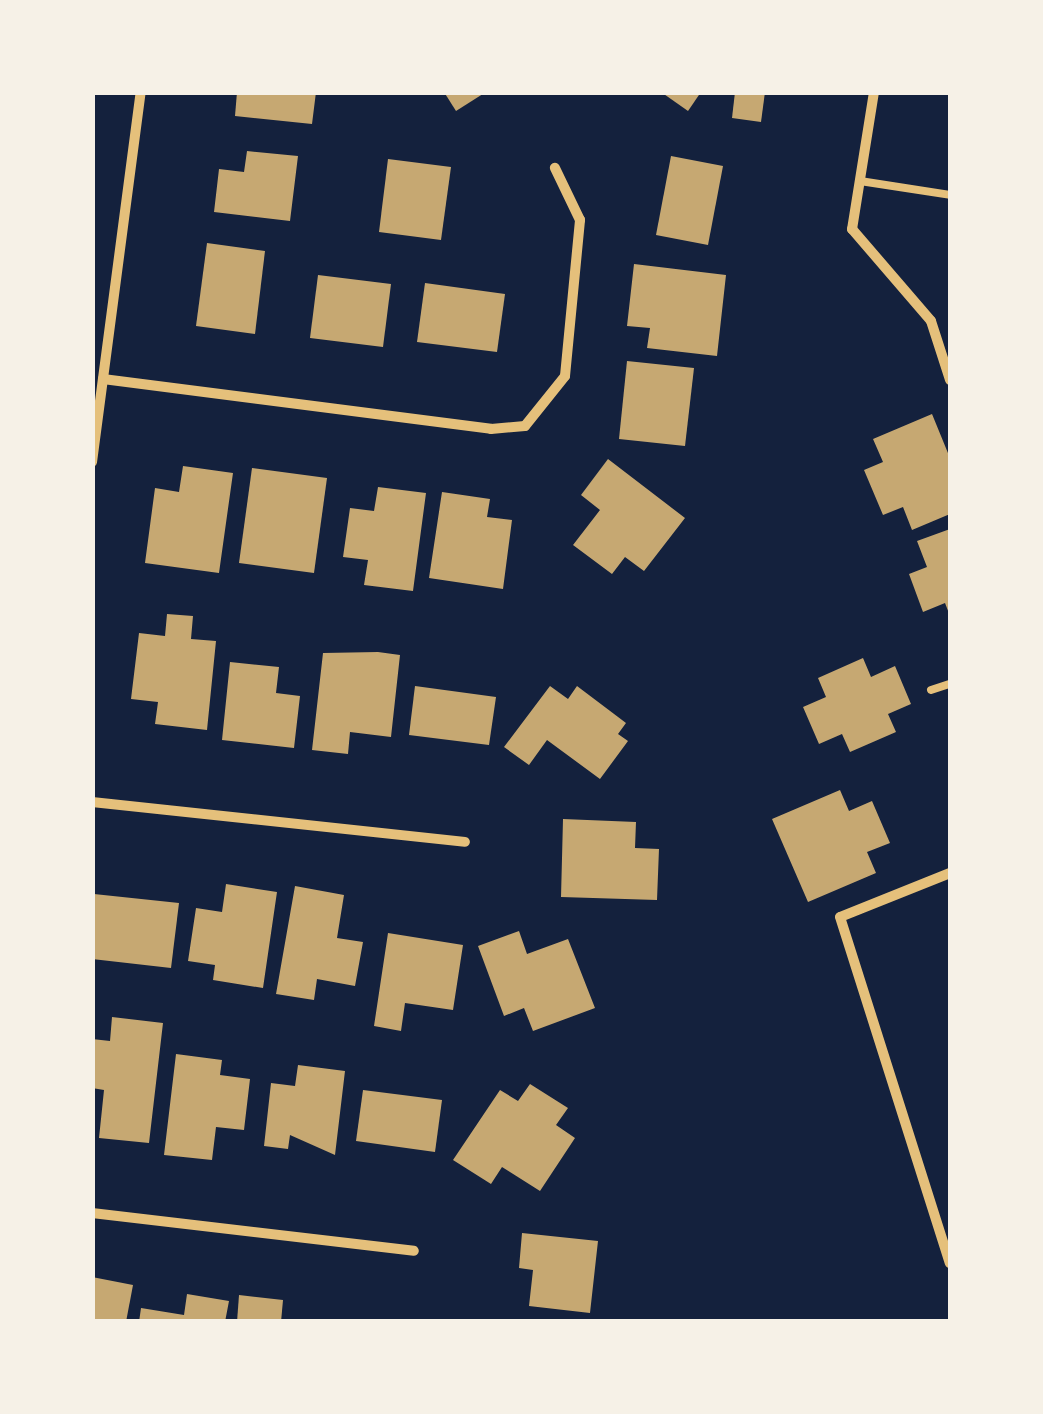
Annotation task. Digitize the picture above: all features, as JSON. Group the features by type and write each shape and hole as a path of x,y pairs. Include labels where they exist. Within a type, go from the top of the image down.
{"street":[{"path":"92,462 141,92"},
{"path":"874,92 860,181 858,246 932,322 950,380"},
{"path":"104,379 492,430 525,426 565,376 580,220 555,168"},
{"path":"92,802 465,842"},
{"path":"950,874 840,916 950,1263"},
{"path":"92,1213 414,1251"}],"lane":[{"path":"860,181 950,195"},
{"path":"931,690 950,684"}],"building":[{"path":"237,92 316,92 312,124 235,116"},
{"path":"444,92 486,92 456,111"},
{"path":"661,92 701,92 688,111"},
{"path":"735,92 765,92 761,122 732,118"},
{"path":"247,151 298,156 290,221 214,212 219,169 244,172"},
{"path":"671,156 723,166 708,245 656,235"},
{"path":"388,159 451,167 441,240 379,232"},
{"path":"207,243 265,251 255,334 196,326"},
{"path":"634,264 726,275 717,356 647,348 650,328 627,326"},
{"path":"318,275 391,284 383,347 310,338"},
{"path":"425,283 505,294 497,352 417,342"},
{"path":"627,361 694,368 685,446 619,439"},
{"path":"932,414 950,458 950,514 912,530 903,507 883,515 864,470 883,462 873,439"},
{"path":"608,459 685,518 644,571 625,557 612,574 573,545 600,510 581,495"},
{"path":"183,466 233,473 219,573 145,563 155,488 179,492"},
{"path":"252,468 327,478 314,573 239,563"},
{"path":"378,487 426,493 413,591 364,585 368,560 343,557 350,508 374,511"},
{"path":"442,492 490,499 487,517 512,520 503,589 429,578"},
{"path":"950,529 950,616 945,603 923,612 909,574 927,567 917,541"},
{"path":"167,614 193,616 191,639 216,641 207,730 155,724 158,702 131,699 139,633 165,636"},
{"path":"323,653 400,655 391,737 350,732 348,754 312,750"},
{"path":"863,658 871,677 895,666 911,704 888,714 896,732 850,752 842,734 819,744 803,707 826,697 818,678"},
{"path":"230,662 279,667 276,693 300,696 294,748 222,740"},
{"path":"415,686 496,697 489,745 409,735"},
{"path":"550,686 568,699 577,686 626,723 618,734 628,741 600,779 547,740 529,765 504,747"},
{"path":"840,790 849,811 872,801 890,843 867,852 876,873 808,902 772,819"},
{"path":"563,819 636,822 635,848 659,849 657,900 561,897"},
{"path":"226,884 277,892 263,988 213,980 215,965 188,961 196,908 222,912"},
{"path":"295,886 344,895 337,938 363,942 355,986 317,979 314,1000 276,994"},
{"path":"94,894 179,903 171,968 92,959"},
{"path":"519,931 527,954 568,939 595,1008 533,1031 524,1008 504,1016 478,946"},
{"path":"388,933 463,945 453,1010 405,1003 401,1031 374,1026"},
{"path":"112,1017 163,1023 149,1143 99,1138 104,1090 92,1088 92,1039 110,1041"},
{"path":"176,1054 222,1060 220,1075 250,1079 244,1130 216,1127 212,1160 164,1155"},
{"path":"298,1065 345,1071 335,1155 290,1135 288,1149 264,1146 271,1083 295,1086"},
{"path":"530,1084 568,1108 556,1125 575,1138 540,1191 502,1167 491,1184 453,1160 500,1090 518,1101"},
{"path":"363,1090 442,1100 435,1152 356,1141"},
{"path":"522,1233 598,1241 590,1313 529,1306 533,1270 519,1268"},
{"path":"92,1277 133,1285 126,1322 92,1322"},
{"path":"187,1294 229,1301 225,1322 139,1322 141,1308 184,1315"},
{"path":"239,1295 283,1300 281,1322 237,1322"}]}
